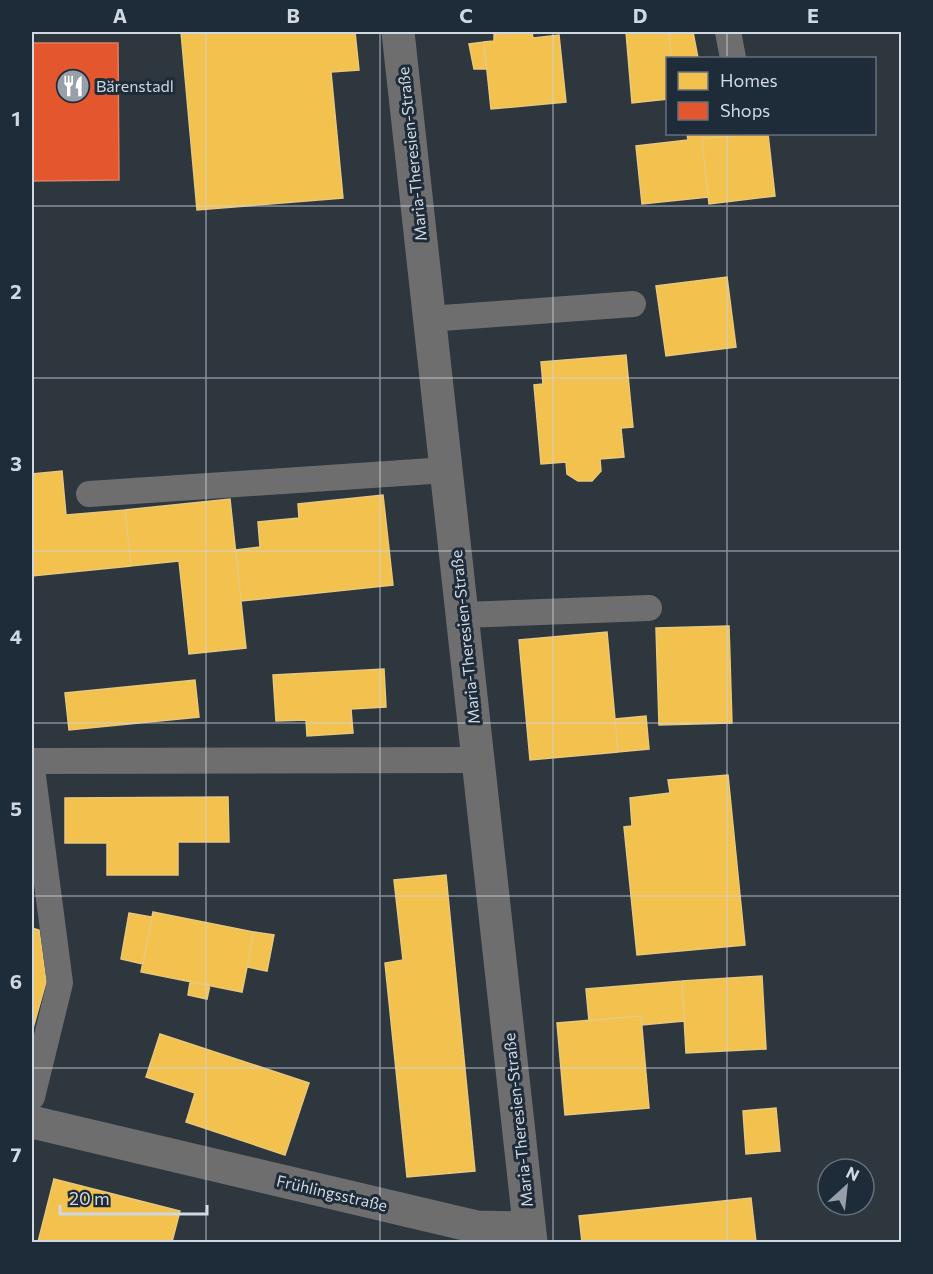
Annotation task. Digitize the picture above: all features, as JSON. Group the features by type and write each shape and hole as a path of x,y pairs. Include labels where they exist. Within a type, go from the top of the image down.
{"street":[{"name":"Maria-Theresien-Straße","path":"398,32 530,1235"},
{"name":"Frühlingsstraße","path":"32,1122 477,1227 530,1235"}],"lane":[{"path":"728,32 733,57"},
{"path":"429,319 633,304"},
{"path":"88,494 446,470"},
{"path":"462,615 649,608"},
{"path":"32,761 478,760"},
{"path":"32,769 60,983 32,1097"}],"building: Homes":[{"path":"181,32 355,32 359,70 331,72 343,198 197,210"},
{"path":"532,32 533,38 559,35 566,102 491,109 484,42 494,41 494,34"},
{"path":"626,32 669,32 671,57 666,57 666,99 632,103"},
{"path":"669,32 693,32 698,57 671,57"},
{"path":"484,42 486,69 474,69 469,44"},
{"path":"687,135 742,135 702,139 708,197 642,204 636,146 688,140"},
{"path":"768,135 775,196 709,204 702,139"},
{"path":"727,277 736,347 666,356 656,286"},
{"path":"626,355 633,427 621,428 624,457 600,459 601,471 592,481 578,481 567,474 566,462 541,464 534,385 543,384 541,362"},
{"path":"62,471 66,515 125,510 131,566 32,576 32,474"},
{"path":"383,495 393,585 241,601 236,550 260,547 258,522 299,518 298,504"},
{"path":"230,499 246,648 189,654 179,561 131,566 125,510"},
{"path":"729,626 732,723 659,725 656,628"},
{"path":"607,632 618,752 530,760 519,640"},
{"path":"384,669 386,707 351,709 353,733 307,736 306,720 276,721 273,675"},
{"path":"195,680 199,717 69,730 65,693"},
{"path":"646,716 649,749 618,752 615,719"},
{"path":"728,775 745,945 637,955 624,827 632,826 630,798 670,793 668,780"},
{"path":"228,797 229,842 178,842 178,875 107,875 107,843 65,843 65,798"},
{"path":"446,875 475,1171 407,1177 385,963 403,960 394,880"},
{"path":"153,912 254,932 242,992 141,972"},
{"path":"129,913 152,917 143,964 121,959"},
{"path":"32,928 39,930 46,982 32,1032"},
{"path":"254,932 274,935 267,971 247,967"},
{"path":"762,976 766,1049 686,1053 682,981"},
{"path":"682,981 684,1021 642,1025 641,1016 589,1021 586,989"},
{"path":"190,982 210,985 207,999 188,995"},
{"path":"641,1016 649,1108 565,1115 557,1023"},
{"path":"160,1034 309,1083 285,1155 186,1122 195,1093 146,1077"},
{"path":"776,1108 780,1151 746,1154 743,1111"},
{"path":"54,1179 180,1211 172,1242 38,1242"},
{"path":"751,1198 756,1242 582,1242 579,1216"}],"building: Shops":[{"path":"32,43 118,43 119,180 32,181"}],"place":[{"name":"Bärenstadl","path":"73,86"}]}
